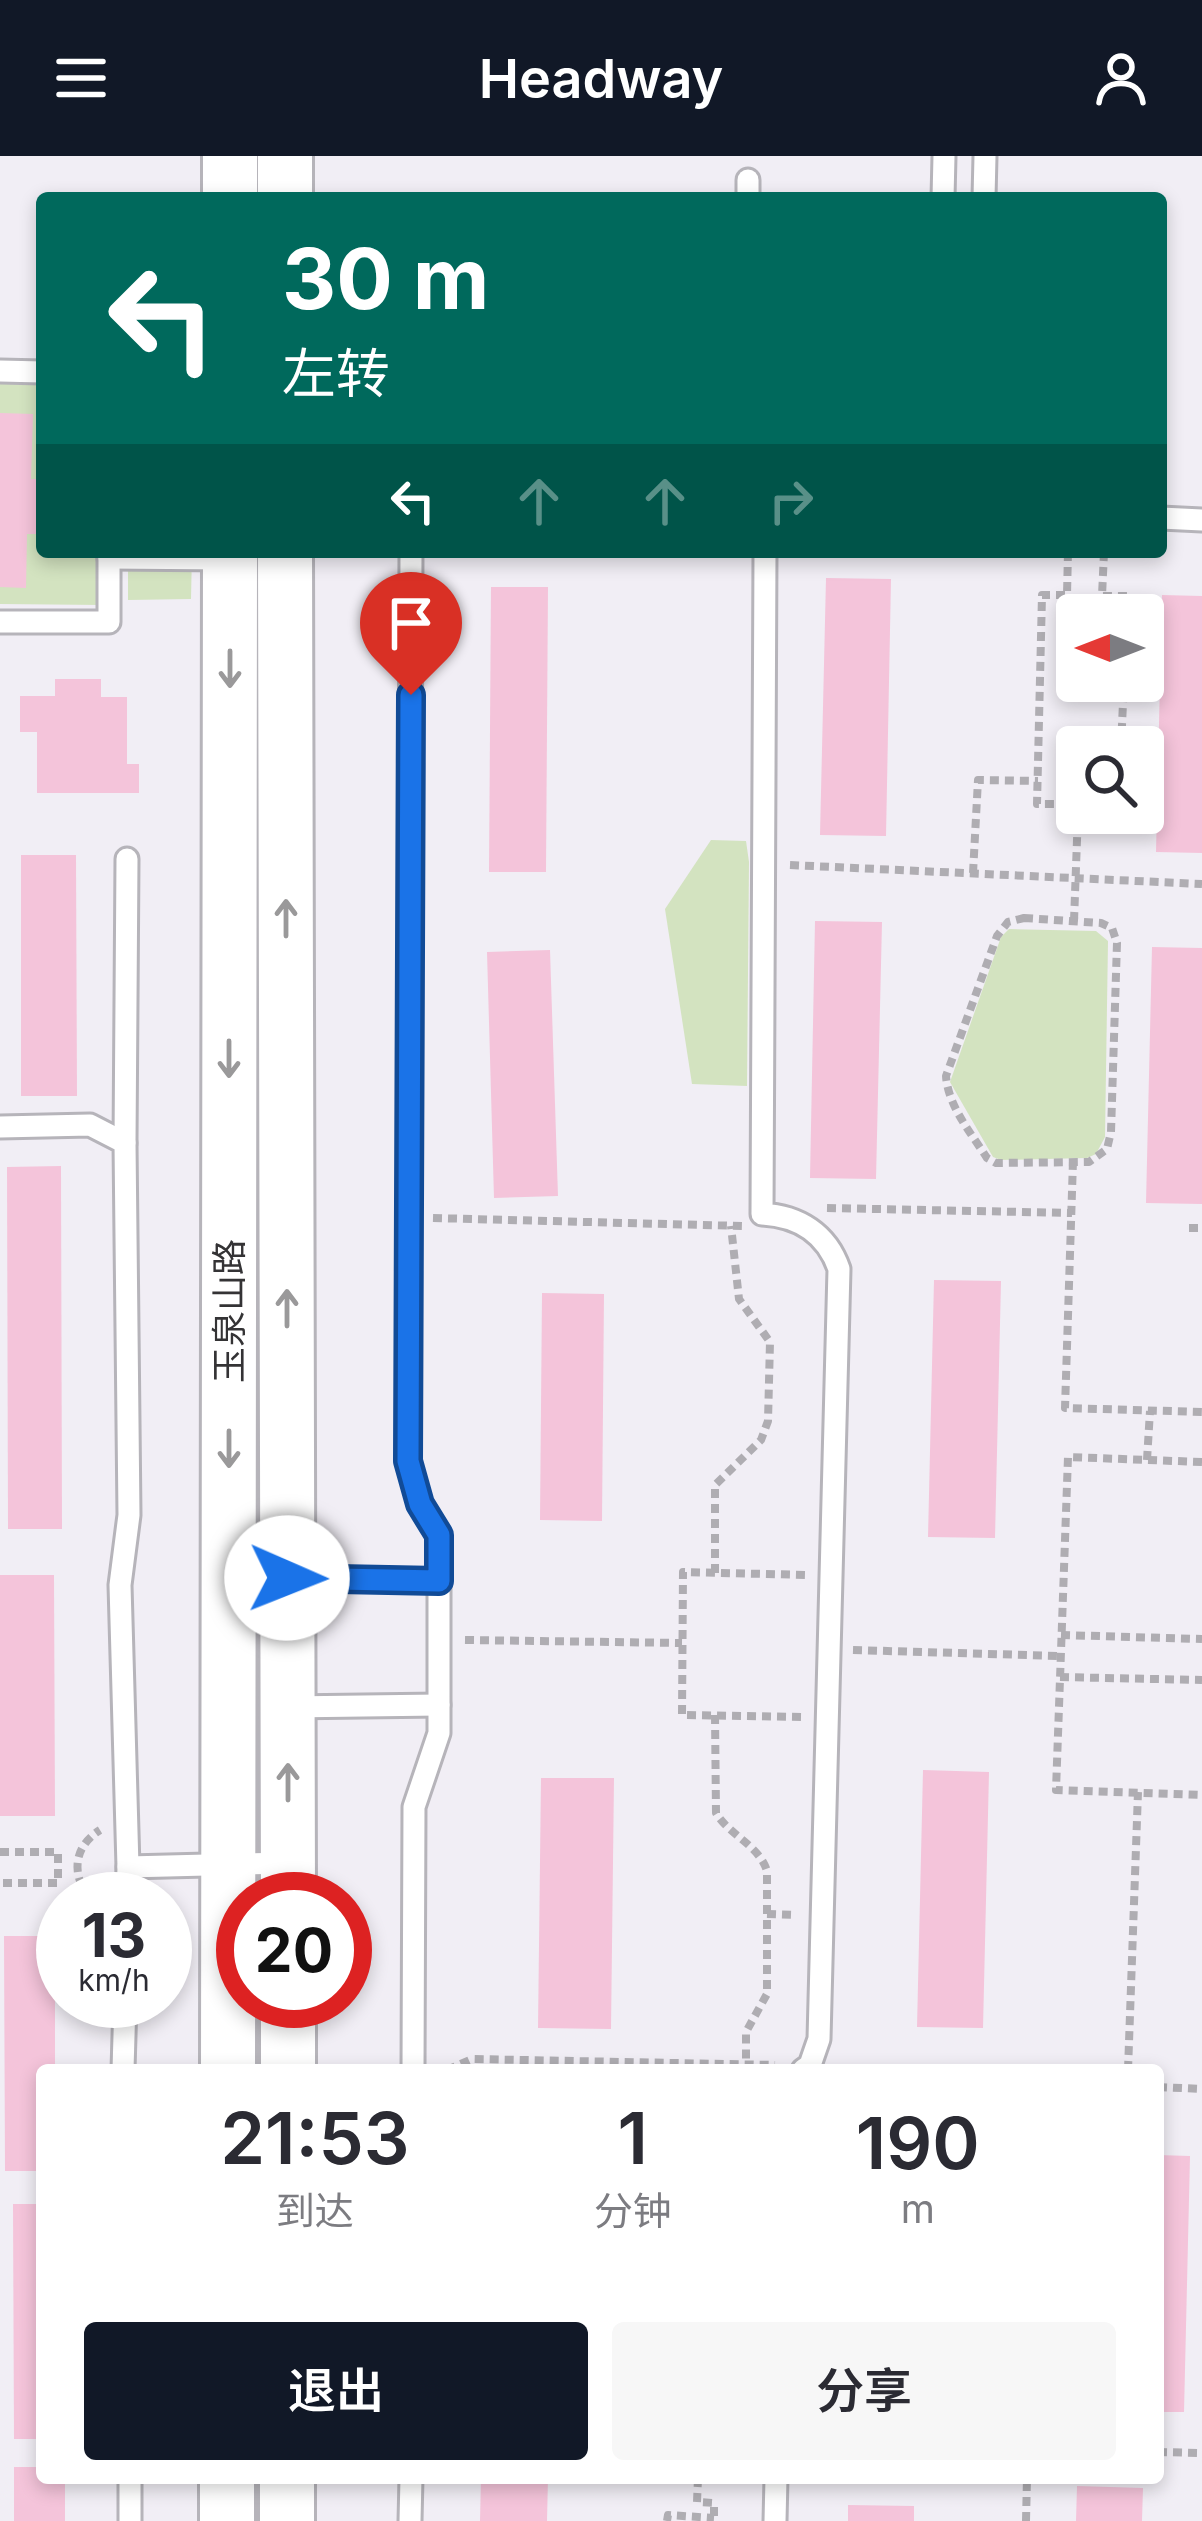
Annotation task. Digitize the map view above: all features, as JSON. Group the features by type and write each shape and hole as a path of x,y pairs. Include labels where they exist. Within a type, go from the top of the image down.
{"street":[{"path":"230,156 230,192"},
{"path":"285,156 285,192"},
{"name":"玉泉山路","path":"228,2064 230,558"},
{"name":"玉泉山路","path":"285,558 288,1872"},
{"path":"288,2028 288,2064"},
{"path":"227,2484 227,2521"},
{"path":"287,2484 287,2521"}],"lane":[{"path":"943,192 944,156"},
{"path":"984,192 986,156"},
{"path":"0,371 36,371"},
{"path":"1167,518 1202,520"},
{"path":"0,622 110,622 110,558"},
{"path":"411,558 408,1461 420,1504 439,1535 439,1733 414,1807 413,2064"},
{"path":"765,558 764,856 762,1216 786,1215 813,1231 831,1246 839,1269 818,2039 810,2064"},
{"path":"127,859 129,1515 120,1585 128,1872"},
{"path":"0,1127 90,1125 125,1143"},
{"path":"287,1578 439,1581"},
{"path":"288,1707 439,1705"},
{"path":"128,1867 228,1864 256,1872"},
{"path":"123,2064 124,2028"},
{"path":"130,2484 130,2521"},
{"path":"410,2521 411,2484"},
{"path":"775,2521 776,2484"}],"path":[{"path":"1056,806 1037,804 1042,595 1066,595 1068,558"},
{"path":"1102,594 1104,558"},
{"path":"973,873 978,780 1038,781"},
{"path":"1073,921 1077,834"},
{"path":"764,856 778,864 1202,884"},
{"path":"1024,918 1112,928 1117,943 1111,1132 1100,1158 1073,1161 996,1163 987,1158 951,1100 946,1076 997,936 1008,922 1024,918"},
{"path":"1073,1161 1065,1408 1202,1412"},
{"path":"422,1217 731,1226 762,1216 1072,1213"},
{"path":"715,1573 715,1485 761,1440 768,1421 770,1342 739,1299 731,1226"},
{"path":"1189,1228 1202,1228"},
{"path":"1147,1460 1150,1411"},
{"path":"1202,1462 1068,1457 1056,1790 1202,1795"},
{"path":"820,1717 682,1715 683,1572 824,1576"},
{"path":"1061,1635 1202,1639"},
{"path":"439,1640 682,1643"},
{"path":"829,1649 1061,1656"},
{"path":"1060,1677 1202,1680"},
{"path":"461,2064 472,2059 746,2064 746,2032 766,1994 767,1870 764,1858 716,1813 715,1715"},
{"path":"1128,2064 1138,1792"},
{"path":"77,1872 81,1846 94,1833 127,1820"},
{"path":"0,1852 58,1852 58,1883 0,1883"},
{"path":"58,1866 76,1866"},
{"path":"1164,2087 1202,2089"},
{"path":"1164,2452 1202,2453"},
{"path":"668,2521 668,2516 714,2519 714,2503 698,2502 698,2484"},
{"path":"1026,2521 1027,2484"}],"green space":[{"path":"0,380 36,381 36,558 102,558 102,605 0,604"},
{"path":"128,558 192,558 191,599 128,600"},
{"path":"711,840 746,841 747,1086 692,1084 665,909"},
{"path":"1009,929 1096,931 1108,941 1105,1137 1096,1154 1087,1158 993,1157 950,1082 1001,937"}],"building":[{"path":"0,413 33,414 31,479 36,479 36,534 27,534 26,588 0,587"},
{"path":"826,578 891,579 886,836 820,835"},
{"path":"491,587 548,587 546,872 489,872"},
{"path":"1164,595 1202,596 1202,853 1156,852 1156,834 1164,834 1164,726 1159,726 1160,702 1164,702"},
{"path":"55,679 101,679 101,697 127,697 127,764 139,764 139,793 37,793 37,732 20,732 20,696 55,696"},
{"path":"21,855 76,855 77,1096 21,1096"},
{"path":"815,921 882,922 876,1179 810,1178"},
{"path":"1152,947 1202,948 1202,1204 1146,1203"},
{"path":"550,950 558,1196 494,1198 487,952"},
{"path":"61,1166 62,1529 8,1529 7,1167"},
{"path":"934,1280 1001,1281 995,1538 928,1537"},
{"path":"542,1293 604,1294 602,1521 540,1520"},
{"path":"0,1575 54,1575 55,1816 0,1816"},
{"path":"923,1770 989,1772 983,2028 917,2027"},
{"path":"541,1778 614,1778 611,2029 538,2028"},
{"path":"4,1936 36,1936 36,2028 55,2028 55,2064 36,2064 36,2171 5,2171"},
{"path":"1164,2155 1190,2156 1184,2412 1164,2412"},
{"path":"13,2204 36,2204 36,2439 14,2439"},
{"path":"14,2467 36,2467 36,2484 65,2484 65,2521 14,2521"},
{"path":"481,2484 548,2484 547,2521 480,2521"},
{"path":"1077,2486 1143,2488 1142,2521 1076,2521"},
{"path":"848,2505 914,2506 914,2521 848,2521"}],"route":[{"path":"287,1578 439,1581 439,1535 420,1504 408,1461 411,695"}]}
